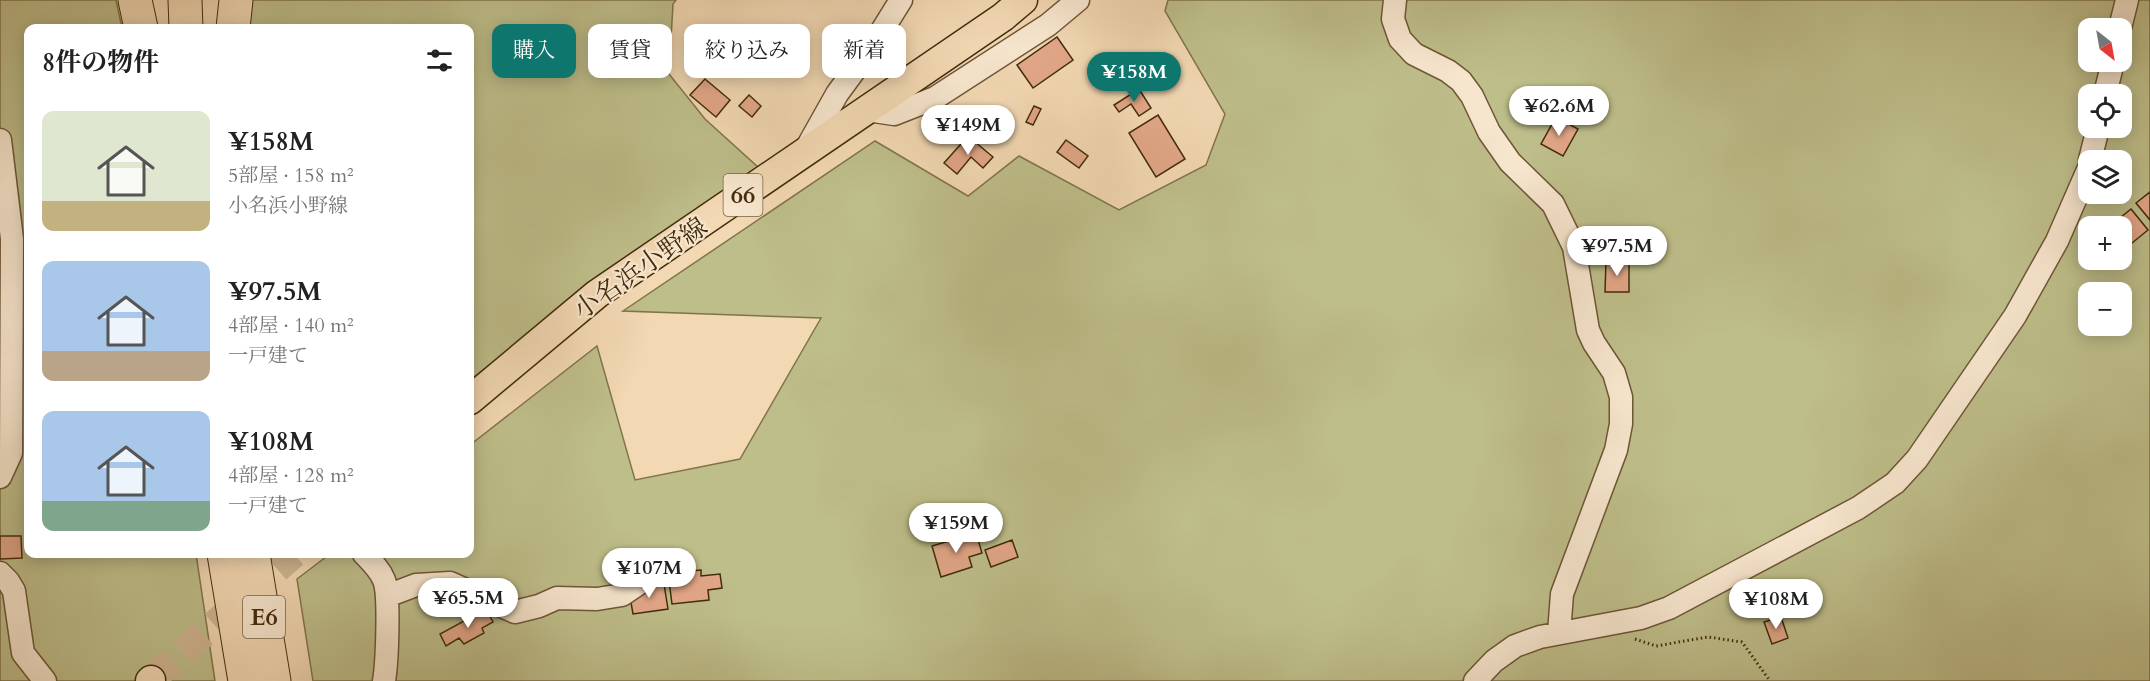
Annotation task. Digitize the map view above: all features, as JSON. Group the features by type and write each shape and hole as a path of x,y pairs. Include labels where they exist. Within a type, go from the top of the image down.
{"highway":[{"path":"135,0 140,24"},
{"path":"185,0 186,24"},
{"path":"215,0 216,24"},
{"path":"233,24 236,0"},
{"path":"219,558 231,600"},
{"name":"E6","path":"225,558 245,681"},
{"name":"E6","path":"254,558 274,681"}],"main road":[{"name":"小名浜小野線","path":"474,397 597,294 1003,17 1023,0"}],"street":[{"path":"805,152 837,94 873,45 901,0"},
{"path":"867,110 894,114 935,98 1048,25 1078,0"},
{"path":"1395,0 1394,19 1401,39 1414,54 1448,71 1461,81 1510,162 1553,204 1574,247 1588,330 1614,373 1621,397 1621,424 1616,450 1562,594 1559,633"},
{"path":"2122,18 2127,0"},
{"path":"0,140 12,239 11,453 0,477"},
{"path":"1475,681 1494,660 1515,646 1540,636 1641,618 1669,608 1858,508 1895,483 1917,459 2015,316 2057,241 2078,193"},
{"path":"368,558 377,567 385,581 387,596 384,681"},
{"path":"387,596 416,585 450,584 515,612 557,598 597,599 622,595 665,566"},
{"path":"0,573 14,591 23,653 45,681"}],"path":[{"path":"1597,626 1656,646 1708,638 1742,642 1770,681"}],"green space":[{"path":"0,0 116,0 121,24 24,24 24,558 197,558 215,681 0,681"},
{"path":"250,0 676,0 673,4 672,24 588,24 588,78 672,78 705,119 759,168 474,377 474,24 249,24"},
{"path":"1168,0 2150,0 2150,681 313,681 297,579 325,558 474,558 474,442 597,346 635,480 740,459 821,318 623,311 875,141 968,196 1019,156 1119,210 1206,165 1225,114 1165,11"}],"building":[{"path":"1057,37 1073,60 1033,88 1017,65"},
{"path":"705,79 730,100 716,117 690,95"},
{"path":"1139,89 1151,108 1139,116 1131,104 1119,112 1114,105"},
{"path":"749,95 761,106 752,117 739,106"},
{"path":"1034,106 1041,109 1033,125 1026,122"},
{"path":"1158,115 1185,159 1156,177 1129,133"},
{"path":"1556,117 1578,129 1563,156 1541,144"},
{"path":"968,136 993,157 983,168 971,157 957,174 944,163"},
{"path":"1066,140 1088,156 1079,168 1057,152"},
{"path":"2150,192 2150,220 2136,203"},
{"path":"2131,209 2148,230 2132,243 2132,216 2122,216"},
{"path":"1606,261 1629,261 1629,292 1605,292"},
{"path":"976,533 982,553 969,557 972,567 941,577 932,546"},
{"path":"0,536 21,536 22,558 0,559"},
{"path":"1012,540 1018,557 991,567 985,550"},
{"path":"690,561 691,571 701,570 701,576 720,574 722,588 708,590 709,600 672,604 668,573 679,571 678,563"},
{"path":"664,584 668,609 633,614 630,597 638,588"},
{"path":"486,609 493,622 482,628 484,633 464,644 459,638 446,646 440,634"},
{"path":"1781,617 1788,638 1772,644 1764,622"}],"tunnel":[{"path":"151,680 289,558"}]}
